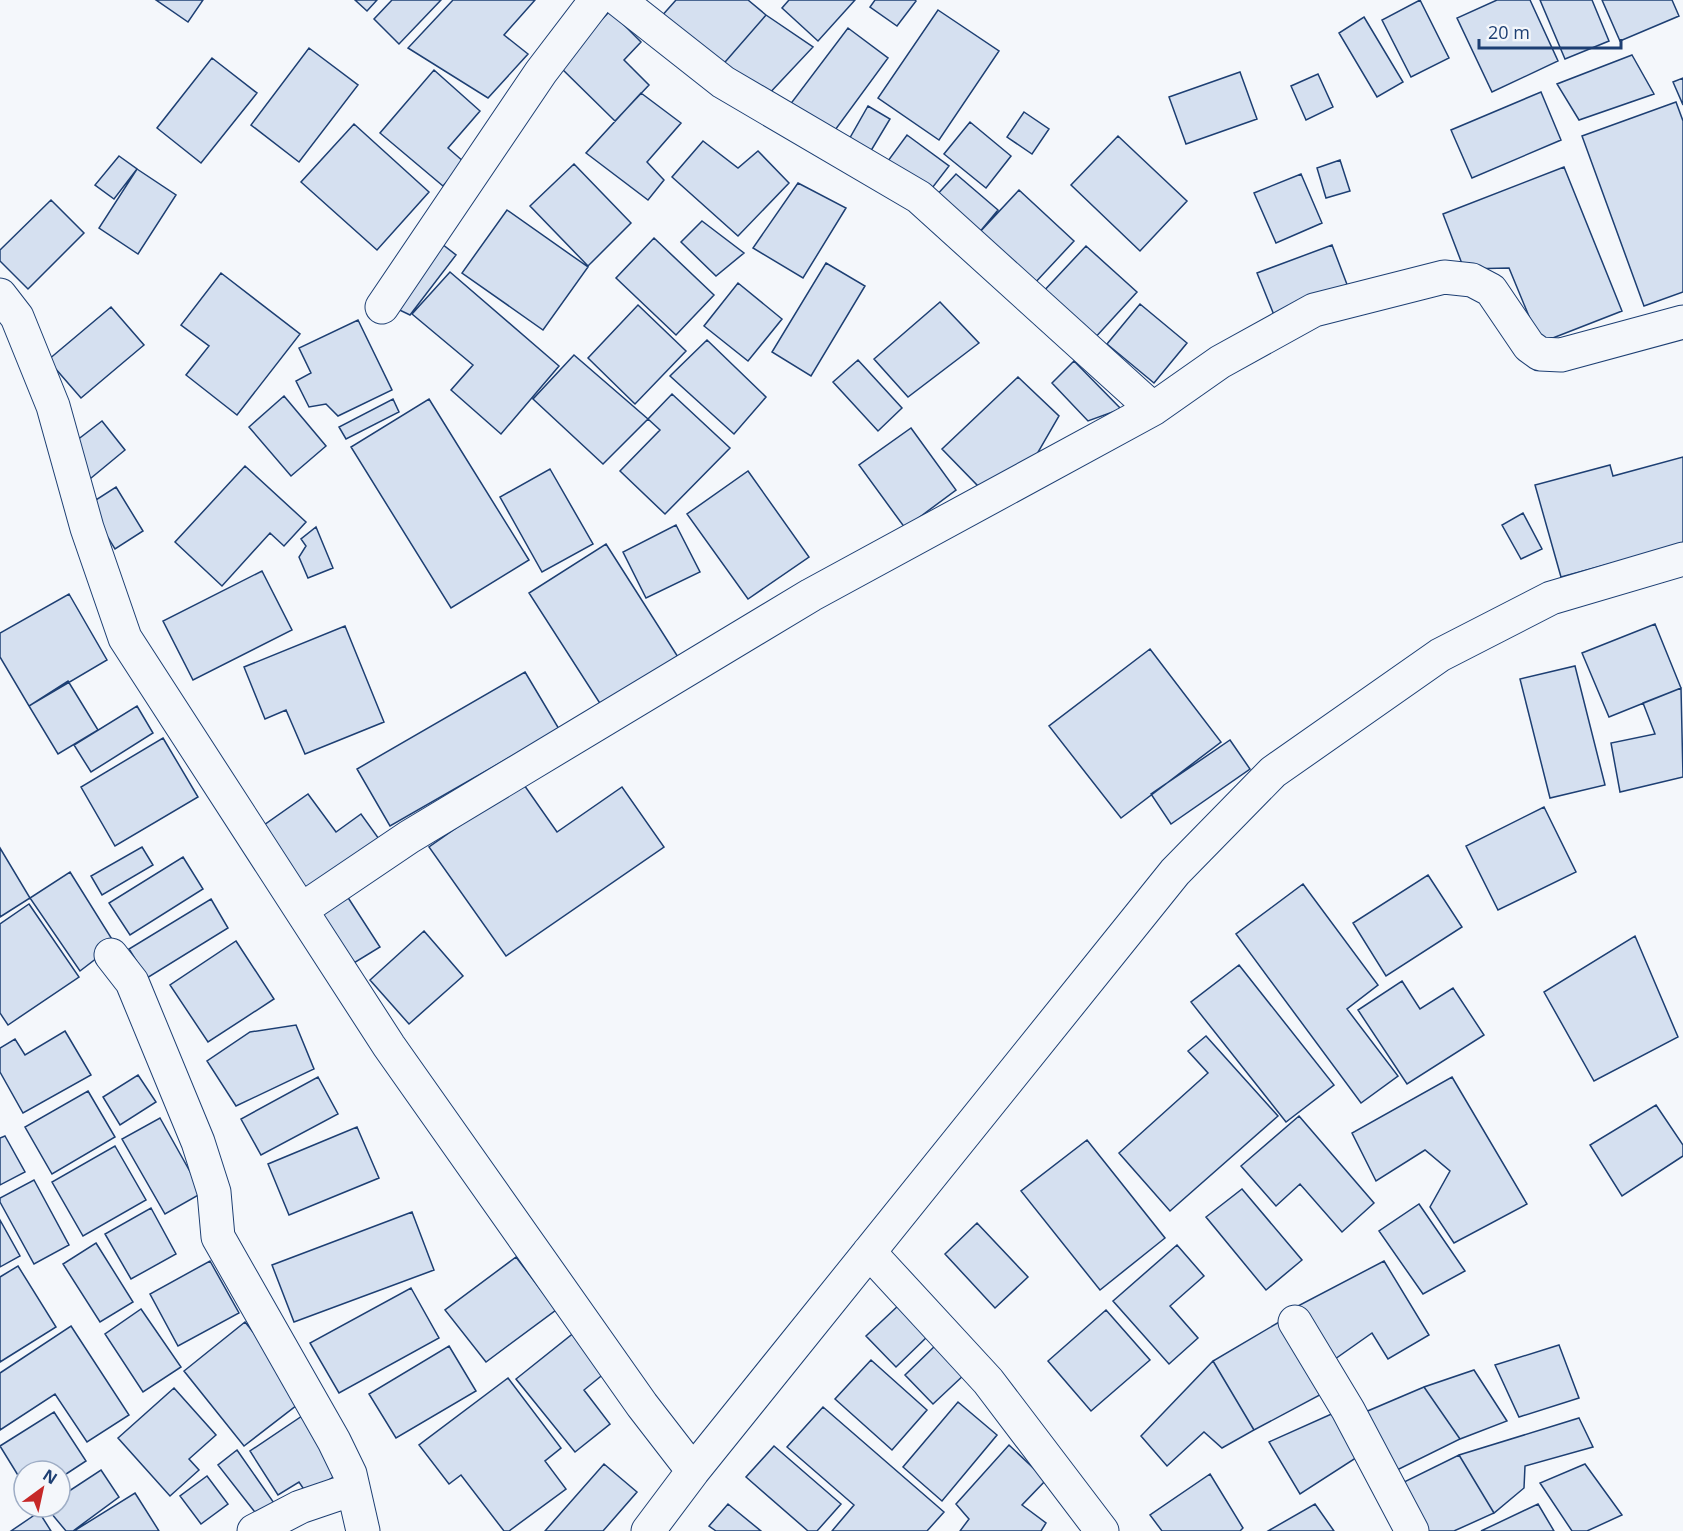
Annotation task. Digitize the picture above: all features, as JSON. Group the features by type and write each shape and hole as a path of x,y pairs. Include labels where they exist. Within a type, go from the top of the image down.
{"street":[{"path":"382,307 541,72 596,0"},
{"path":"619,0 723,82 790,123 866,163 919,197 1154,409"},
{"path":"301,910 409,837 811,595 1154,409 1221,362 1314,310 1444,277 1472,280 1491,291 1529,346 1540,354 1562,355 1683,322"},
{"path":"0,295 17,317 53,406 87,528 125,638 389,1046 642,1406 693,1471"},
{"path":"648,1531 693,1471 1175,872 1273,772 1440,655 1551,598 1683,560"},
{"path":"111,955 132,982 198,1142 213,1192 218,1238 334,1441 350,1474 363,1531"},
{"path":"869,1252 988,1381 1102,1531"},
{"path":"1295,1322 1348,1410 1412,1531"},
{"path":"254,1531 300,1507 353,1489"}],"building":[{"path":"156,0 203,0 188,22"},
{"path":"355,0 377,0 367,11"},
{"path":"392,0 441,0 399,44 374,19"},
{"path":"453,0 535,0 504,35 528,54 488,98 408,48"},
{"path":"676,0 748,0 766,15 719,69 660,18"},
{"path":"789,0 855,0 818,41 782,8"},
{"path":"875,0 916,1 897,26 870,7"},
{"path":"1420,0 1449,58 1411,77 1382,20"},
{"path":"1497,0 1530,0 1558,61 1492,92 1457,18"},
{"path":"1540,0 1592,0 1609,41 1565,59"},
{"path":"1602,0 1672,0 1679,16 1620,41"},
{"path":"938,10 999,51 939,140 878,98"},
{"path":"610,11 641,42 624,60 649,85 615,121 558,65"},
{"path":"766,15 813,47 765,98 719,69"},
{"path":"1364,17 1403,82 1377,97 1339,33"},
{"path":"848,28 888,58 830,137 789,106"},
{"path":"309,48 358,85 299,162 251,125"},
{"path":"1632,55 1654,94 1579,120 1557,84"},
{"path":"212,58 257,93 201,163 157,128"},
{"path":"434,70 480,111 448,148 464,162 443,186 380,133"},
{"path":"1240,72 1257,119 1186,144 1169,97"},
{"path":"1318,74 1333,107 1306,120 1291,86"},
{"path":"1683,78 1683,105 1673,82"},
{"path":"1541,92 1561,140 1472,178 1451,130"},
{"path":"641,93 681,123 647,162 664,180 648,200 586,153"},
{"path":"1676,102 1683,121 1683,292 1644,306 1582,136"},
{"path":"868,106 890,119 869,154 847,143"},
{"path":"1024,112 1049,129 1032,154 1007,137"},
{"path":"970,122 1011,156 986,188 944,154"},
{"path":"354,124 429,192 377,250 301,182"},
{"path":"907,135 949,166 926,196 885,165"},
{"path":"1118,136 1187,201 1140,251 1071,185"},
{"path":"703,141 738,168 758,151 789,183 738,236 672,177"},
{"path":"119,156 137,169 114,199 95,185"},
{"path":"1340,160 1350,191 1326,198 1317,168"},
{"path":"574,164 631,223 588,266 530,206"},
{"path":"1564,167 1622,311 1540,343 1509,268 1464,269 1443,214"},
{"path":"137,169 176,195 138,254 99,228"},
{"path":"956,174 998,210 978,234 935,197"},
{"path":"1301,174 1322,223 1276,243 1254,193"},
{"path":"798,183 846,208 803,278 753,248"},
{"path":"1019,190 1074,241 1033,285 978,234"},
{"path":"51,200 84,233 28,289 0,261 0,250"},
{"path":"507,210 588,267 543,330 462,273"},
{"path":"702,221 744,253 716,276 681,242"},
{"path":"433,237 456,255 410,315 389,305"},
{"path":"654,238 714,295 676,335 616,278"},
{"path":"1332,245 1348,287 1274,315 1257,273"},
{"path":"1086,246 1137,292 1093,340 1041,294"},
{"path":"826,263 865,286 811,376 772,352"},
{"path":"450,272 559,366 501,434 451,390 473,365 412,314"},
{"path":"221,273 300,334 237,415 186,375 209,346 181,325"},
{"path":"738,283 782,319 748,361 704,326"},
{"path":"940,302 979,343 908,397 874,359"},
{"path":"1140,304 1187,343 1154,383 1107,344"},
{"path":"638,305 686,351 635,404 588,358"},
{"path":"111,307 144,345 81,398 48,360"},
{"path":"358,320 392,390 338,416 326,404 309,407 296,381 311,373 299,348"},
{"path":"707,340 766,397 734,434 670,376"},
{"path":"574,355 648,419 603,464 533,399"},
{"path":"858,360 902,408 878,431 833,382"},
{"path":"1074,361 1121,409 1088,421 1052,383"},
{"path":"1018,377 1059,416 1033,461 980,488 942,449"},
{"path":"672,394 730,448 665,514 620,471 660,430 648,419"},
{"path":"284,396 326,446 291,476 249,427"},
{"path":"393,399 399,412 346,439 339,427"},
{"path":"429,399 529,560 451,608 351,447"},
{"path":"102,421 125,450 85,483 72,444"},
{"path":"911,428 956,490 905,528 859,465"},
{"path":"1683,457 1683,544 1561,577 1535,485 1610,465 1613,476"},
{"path":"245,466 306,522 284,546 270,533 222,586 175,542"},
{"path":"550,469 593,544 542,572 500,497"},
{"path":"748,471 809,557 748,599 687,514"},
{"path":"116,487 143,531 115,549 88,505"},
{"path":"1523,513 1542,549 1521,559 1502,525"},
{"path":"676,525 700,572 646,598 623,552"},
{"path":"316,527 333,568 308,578 299,557 306,546 301,539"},
{"path":"606,544 678,657 601,705 529,593"},
{"path":"262,571 292,630 193,680 163,621"},
{"path":"69,594 107,660 29,706 0,657 0,633"},
{"path":"1655,624 1681,688 1609,717 1582,653"},
{"path":"345,626 384,722 305,754 286,710 265,719 244,667"},
{"path":"1150,649 1221,742 1121,818 1049,726"},
{"path":"1575,666 1605,785 1550,798 1520,679"},
{"path":"525,672 559,729 390,826 357,769"},
{"path":"68,681 98,730 58,754 29,706"},
{"path":"1681,688 1683,777 1620,792 1611,743 1655,734 1643,703"},
{"path":"137,706 153,733 91,772 74,745"},
{"path":"163,738 198,797 115,846 81,787"},
{"path":"1230,740 1250,769 1171,824 1151,794"},
{"path":"522,782 557,832 622,787 664,847 506,956 429,847"},
{"path":"308,794 336,832 361,814 379,839 303,894 257,830"},
{"path":"1544,807 1576,872 1498,910 1466,846"},
{"path":"142,847 153,865 102,895 91,876"},
{"path":"0,848 30,898 0,917"},
{"path":"183,857 203,889 130,935 109,903"},
{"path":"70,872 115,944 80,971 30,898"},
{"path":"1428,875 1462,927 1386,976 1353,923"},
{"path":"1303,884 1378,985 1347,1009 1398,1076 1361,1103 1236,934"},
{"path":"347,896 380,947 349,966 317,916"},
{"path":"211,899 228,928 147,978 129,949"},
{"path":"29,904 79,977 8,1025 0,1013 0,924"},
{"path":"424,931 463,976 409,1024 370,980"},
{"path":"1635,936 1678,1037 1594,1081 1544,992"},
{"path":"236,941 274,999 208,1042 170,985"},
{"path":"1239,965 1334,1085 1286,1122 1191,1002"},
{"path":"1402,981 1420,1009 1453,988 1484,1035 1407,1084 1358,1010"},
{"path":"296,1025 314,1069 236,1106 207,1061 250,1032"},
{"path":"65,1031 91,1075 23,1113 0,1072 0,1048 15,1039 25,1055"},
{"path":"1206,1036 1278,1116 1170,1211 1119,1153 1208,1073 1188,1051"},
{"path":"138,1075 156,1102 120,1125 103,1097"},
{"path":"318,1077 338,1114 261,1155 241,1119"},
{"path":"1452,1077 1527,1204 1454,1243 1430,1207 1450,1171 1425,1150 1376,1181 1352,1133"},
{"path":"88,1091 115,1137 52,1174 25,1127"},
{"path":"1656,1105 1683,1145 1683,1156 1622,1196 1590,1145"},
{"path":"1299,1116 1374,1203 1342,1232 1300,1184 1276,1206 1241,1166"},
{"path":"160,1118 202,1193 165,1214 122,1139"},
{"path":"357,1127 379,1178 289,1215 268,1164"},
{"path":"5,1136 25,1172 0,1185 0,1138"},
{"path":"1087,1140 1165,1238 1100,1290 1021,1191"},
{"path":"115,1146 146,1200 83,1236 52,1182"},
{"path":"34,1180 69,1245 34,1264 0,1202 0,1198"},
{"path":"1242,1189 1302,1260 1266,1290 1206,1217"},
{"path":"1419,1204 1465,1271 1423,1294 1379,1231"},
{"path":"151,1208 176,1254 131,1279 105,1234"},
{"path":"412,1212 434,1270 294,1322 272,1265"},
{"path":"0,1220 20,1256 0,1267"},
{"path":"977,1223 1028,1277 995,1308 945,1254"},
{"path":"96,1243 133,1302 100,1322 63,1264"},
{"path":"1177,1245 1204,1276 1170,1306 1198,1338 1169,1364 1113,1301"},
{"path":"516,1257 556,1310 486,1362 445,1310"},
{"path":"210,1261 239,1313 178,1346 150,1294"},
{"path":"1384,1261 1429,1335 1388,1359 1372,1333 1335,1359 1296,1307"},
{"path":"18,1266 56,1327 0,1362 0,1277"},
{"path":"411,1288 439,1338 339,1393 310,1343"},
{"path":"900,1304 930,1334 896,1367 866,1336"},
{"path":"141,1309 181,1367 143,1392 105,1334"},
{"path":"1106,1310 1150,1360 1091,1411 1048,1361"},
{"path":"1286,1318 1331,1389 1254,1430 1213,1361"},
{"path":"245,1322 306,1398 244,1446 184,1371"},
{"path":"585,1324 606,1372 584,1390 610,1424 575,1452 516,1379"},
{"path":"71,1326 129,1415 87,1442 55,1394 0,1430 0,1373"},
{"path":"938,1343 966,1373 933,1404 905,1375"},
{"path":"1559,1345 1579,1398 1519,1417 1495,1365"},
{"path":"449,1346 476,1391 396,1438 369,1394"},
{"path":"871,1360 927,1410 892,1450 835,1399"},
{"path":"1213,1361 1254,1430 1222,1448 1204,1432 1167,1466 1141,1436"},
{"path":"1474,1370 1507,1421 1460,1439 1424,1387"},
{"path":"508,1378 561,1448 545,1461 566,1489 509,1531 504,1531 461,1475 449,1484 419,1445"},
{"path":"1424,1387 1460,1439 1393,1472 1363,1413"},
{"path":"174,1388 216,1435 189,1459 199,1470 170,1496 118,1438"},
{"path":"958,1402 997,1435 942,1501 903,1467"},
{"path":"823,1407 944,1512 927,1531 832,1531 854,1505 787,1447"},
{"path":"54,1412 86,1461 72,1470 72,1459 12,1459 12,1466 0,1446"},
{"path":"1336,1412 1362,1454 1300,1494 1269,1442"},
{"path":"305,1414 343,1471 307,1494 299,1482 278,1495 250,1451"},
{"path":"1579,1418 1593,1447 1525,1466 1524,1488 1494,1513 1459,1455"},
{"path":"1009,1445 1046,1480 1022,1505 1046,1523 1041,1531 960,1531 969,1519 956,1504"},
{"path":"774,1446 841,1504 817,1531 808,1531 746,1477"},
{"path":"237,1450 274,1503 258,1516 218,1465"},
{"path":"1459,1455 1494,1513 1454,1531 1426,1531 1400,1484"},
{"path":"604,1464 637,1492 603,1531 545,1531"},
{"path":"1585,1464 1622,1515 1587,1531 1572,1531 1540,1483"},
{"path":"101,1470 119,1497 73,1531 66,1531 56,1519 72,1519 72,1489"},
{"path":"1210,1474 1243,1528 1240,1531 1162,1531 1150,1515"},
{"path":"207,1476 228,1504 201,1524 180,1496"},
{"path":"135,1493 159,1531 74,1531"},
{"path":"728,1504 761,1531 716,1531 709,1526"},
{"path":"1315,1504 1334,1531 1268,1531"},
{"path":"1538,1504 1554,1531 1481,1531"},
{"path":"29,1519 43,1519 51,1531 11,1531"}]}
